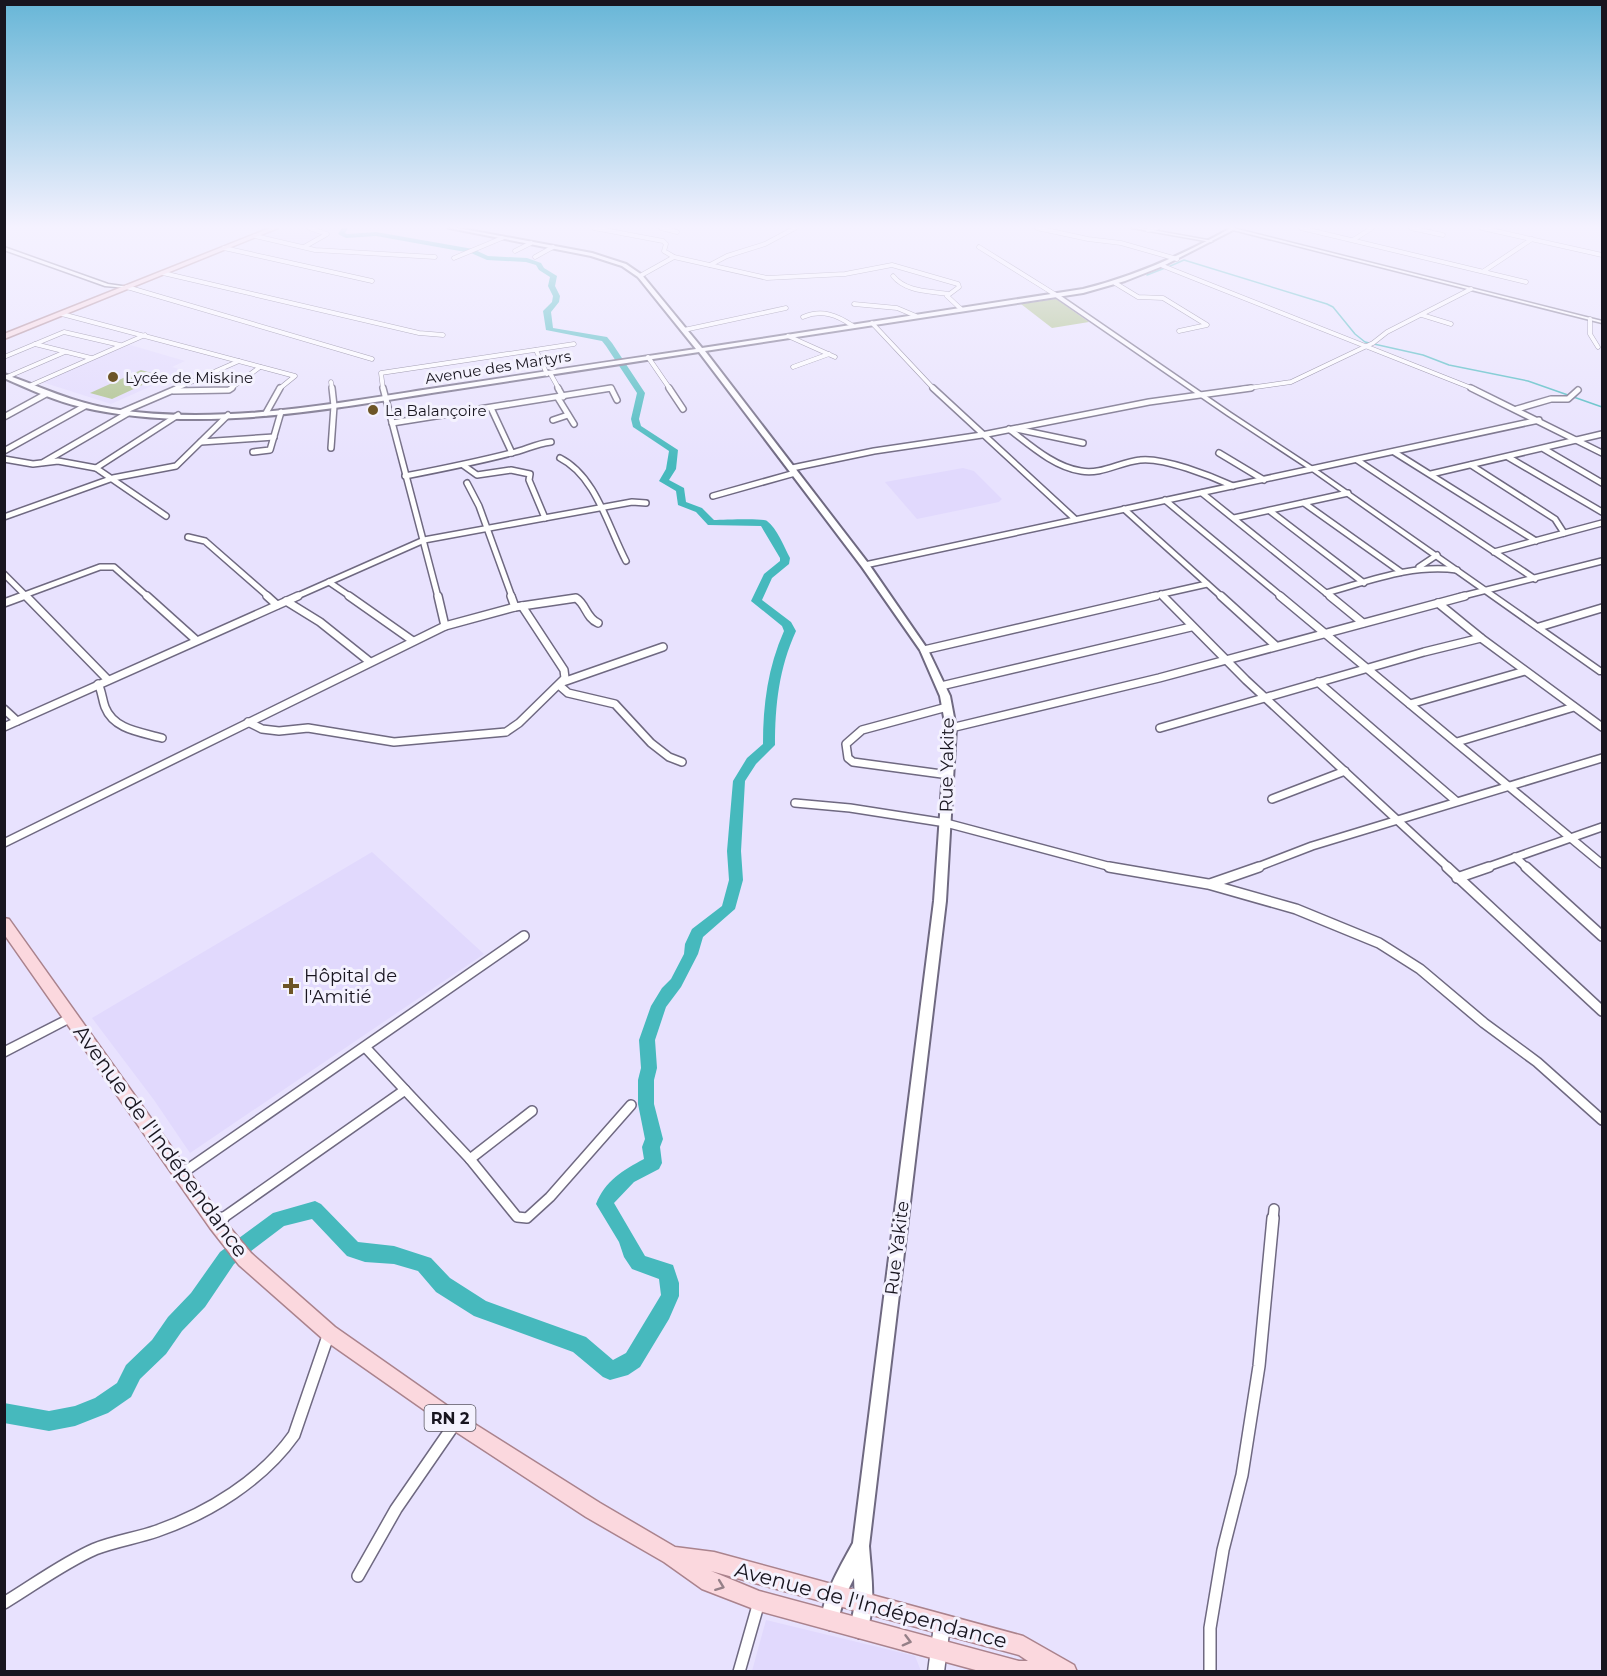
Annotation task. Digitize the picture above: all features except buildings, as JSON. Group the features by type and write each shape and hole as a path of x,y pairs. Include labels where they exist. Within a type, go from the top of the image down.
{"main road":[{"path":"4,337 81,306"},
{"name":"Rue Yakite","path":"665,306 794,470 865,565 924,650 948,707 951,728 949,775 939,913 861,1546 864,1604 859,1629"},
{"name":"Avenue des Martyrs","path":"6,376 46,394 85,406 126,412 178,415 267,413 385,399 980,306"},
{"name":"Avenue de l'Indépendance","path":"4,923 216,1223 239,1252 329,1333 456,1422 592,1510 671,1555 709,1582 759,1601 1019,1671 1065,1671"},
{"name":"Rue Yakite","path":"830,1620 836,1596 861,1546"},
{"name":"Avenue de l'Indépendance","path":"671,1555 714,1562 1023,1646 1065,1671"}],"street":[{"path":"192,306 372,359"},
{"path":"304,306 418,333 443,335"},
{"path":"875,306 901,309 916,316"},
{"path":"958,306 961,309"},
{"path":"1072,306 1314,470 1602,672"},
{"path":"1176,306 1207,325 1179,331"},
{"path":"1268,306 1370,345 1467,386 1602,453"},
{"path":"713,496 794,470 874,451 982,435 1201,394 1291,382 1370,345 1387,332 1439,306"},
{"path":"1539,306 1602,322"},
{"path":"684,330 786,308"},
{"path":"803,316 814,312 826,313 838,316 853,326"},
{"path":"62,314 295,377 281,386 267,413"},
{"path":"1422,315 1451,324"},
{"path":"1590,319 1588,324 1592,339 1598,347"},
{"path":"872,323 936,392 1075,519"},
{"path":"4,357 67,332 120,345"},
{"path":"29,386 145,335"},
{"path":"788,336 835,357"},
{"path":"34,344 91,358"},
{"path":"445,626 385,399 381,373 574,344"},
{"path":"536,350 574,424"},
{"path":"6,376 65,352"},
{"path":"792,367 829,354"},
{"path":"648,357 683,409"},
{"path":"44,462 126,412 169,390 239,360"},
{"path":"169,390 229,390 260,367"},
{"path":"331,381 334,406 331,448"},
{"path":"392,423 611,388 617,400"},
{"path":"4,417 46,394"},
{"path":"1517,409 1575,394"},
{"path":"4,451 85,406"},
{"path":"491,408 512,453"},
{"path":"253,452 270,450 280,412"},
{"path":"96,468 178,415"},
{"path":"4,517 75,494 113,478 176,466 228,415"},
{"path":"553,420 568,415"},
{"path":"865,565 1539,420"},
{"path":"1012,429 1083,443"},
{"path":"1012,429 1050,457 1081,470 1091,472 1124,462 1150,459 1209,475 1234,486"},
{"path":"1431,474 1508,458 1602,434"},
{"path":"201,442 274,437"},
{"path":"405,476 463,465 551,442"},
{"path":"1544,449 1602,483"},
{"path":"1395,452 1536,540"},
{"path":"1219,453 1264,480"},
{"path":"560,458 574,464 581,477 593,489 626,561"},
{"path":"1508,458 1602,512"},
{"path":"4,459 33,464 58,461 96,468 166,516"},
{"path":"1357,460 1535,579"},
{"path":"463,465 477,475 513,469 524,470 530,474 529,480 545,518"},
{"path":"1471,465 1556,519 1564,533"},
{"path":"468,483 518,606 564,670 562,684 568,693 615,704 651,743 669,757 682,762"},
{"path":"1202,493 1363,622"},
{"path":"1234,518 1348,494"},
{"path":"1165,500 1602,864"},
{"path":"4,727 424,540 632,502 646,503"},
{"path":"1304,503 1401,572"},
{"path":"1124,509 1275,645"},
{"path":"1270,511 1364,583"},
{"path":"1494,552 1602,523"},
{"path":"188,537 205,541 277,605"},
{"path":"1418,568 1437,555"},
{"path":"951,728 1149,680 1324,632 1488,592 1602,561"},
{"path":"1592,564 1602,570"},
{"path":"4,603 100,567 114,567 195,640"},
{"path":"1326,593 1418,568 1440,567 1457,570"},
{"path":"4,574 108,680"},
{"path":"329,582 413,641"},
{"path":"924,650 1207,584"},
{"path":"1161,594 1223,659 1267,697 1395,820 1602,1011"},
{"path":"4,843 445,626 518,606 576,598 580,600 591,620 598,622"},
{"path":"286,601 320,622 370,662"},
{"path":"1438,603 1481,638 1602,727"},
{"path":"1539,627 1602,609"},
{"path":"941,686 1191,627"},
{"path":"1160,728 1481,638"},
{"path":"248,722 262,729 279,731 309,728 394,742 506,732 513,729 550,691 562,684 663,647"},
{"path":"1410,704 1525,671"},
{"path":"1318,682 1455,801"},
{"path":"98,684 104,693 105,707 114,720 127,729 162,738"},
{"path":"948,707 862,730 846,744 848,758 853,762 949,775"},
{"path":"1457,742 1574,707"},
{"path":"4,709 17,721"},
{"path":"1208,884 1232,878 1312,846 1602,758"},
{"path":"1272,799 1345,771"},
{"path":"795,803 850,808 946,823 1114,868 1208,884 1296,909 1379,943 1443,986 1484,1023 1537,1062 1602,1120"},
{"path":"1457,878 1602,827"},
{"path":"1515,857 1602,936"},
{"path":"182,1174 524,936"},
{"path":"4,1053 71,1017"},
{"path":"366,1047 470,1159 517,1217 527,1218 550,1197 631,1105"},
{"path":"216,1223 405,1090"},
{"path":"470,1159 532,1111"},
{"path":"1210,1671 1210,1628 1223,1550 1242,1475 1259,1365 1274,1209"},
{"path":"4,1603 87,1552 165,1528 227,1496 269,1466 287,1448 294,1435 329,1333"},
{"path":"358,1576 396,1509 456,1422"},
{"path":"739,1671 759,1601"},
{"path":"936,1671 942,1625"}],"shaded area":[{"name":"Lycée de Miskine","path":"127,344 185,361 172,367 185,371 111,404 42,382"},
{"path":"963,468 974,471 1002,499 999,502 917,519 885,482"},
{"name":"Hôpital de l'Amitié","path":"372,852 484,954 190,1153 154,1100 92,1018"},
{"path":"766,1620 915,1656 921,1671 752,1671"}],"green space":[{"path":"1024,306 1066,306 1089,322 1052,328"},
{"path":"141,370 162,376 112,399 90,393"}],"waterway":[{"path":"4,1413 49,1421 75,1416 101,1406 124,1390 133,1372 159,1347 175,1324 198,1300 227,1258 279,1219 315,1210 353,1250 394,1255 424,1264 443,1285 481,1309 579,1344 610,1370 621,1368 633,1360 670,1296 670,1283 666,1272 639,1263 630,1251 627,1239 605,1204 608,1196 628,1176 653,1163 651,1147 654,1139 646,1104 646,1080 649,1068 647,1040 659,1006 667,992 676,983 691,954 697,933 728,909 736,880 734,851 739,781 751,761 769,745 769,716 773,686 779,658 790,631 787,624 756,601 768,576 785,562 785,558 765,524 759,521 747,524 711,523 699,510 681,503 681,490 664,481 671,469 674,450 637,427 635,419 641,393 604,339 550,330 547,311 552,306"},
{"path":"1331,306 1355,334 1365,342 1423,355 1449,365 1528,381 1602,407"}],"place":[{"name":"Lycée de Miskine","path":"113,377"},
{"name":"La Balançoire","path":"373,410"},
{"name":"Hôpital de l'Amitié","path":"291,986"}]}
